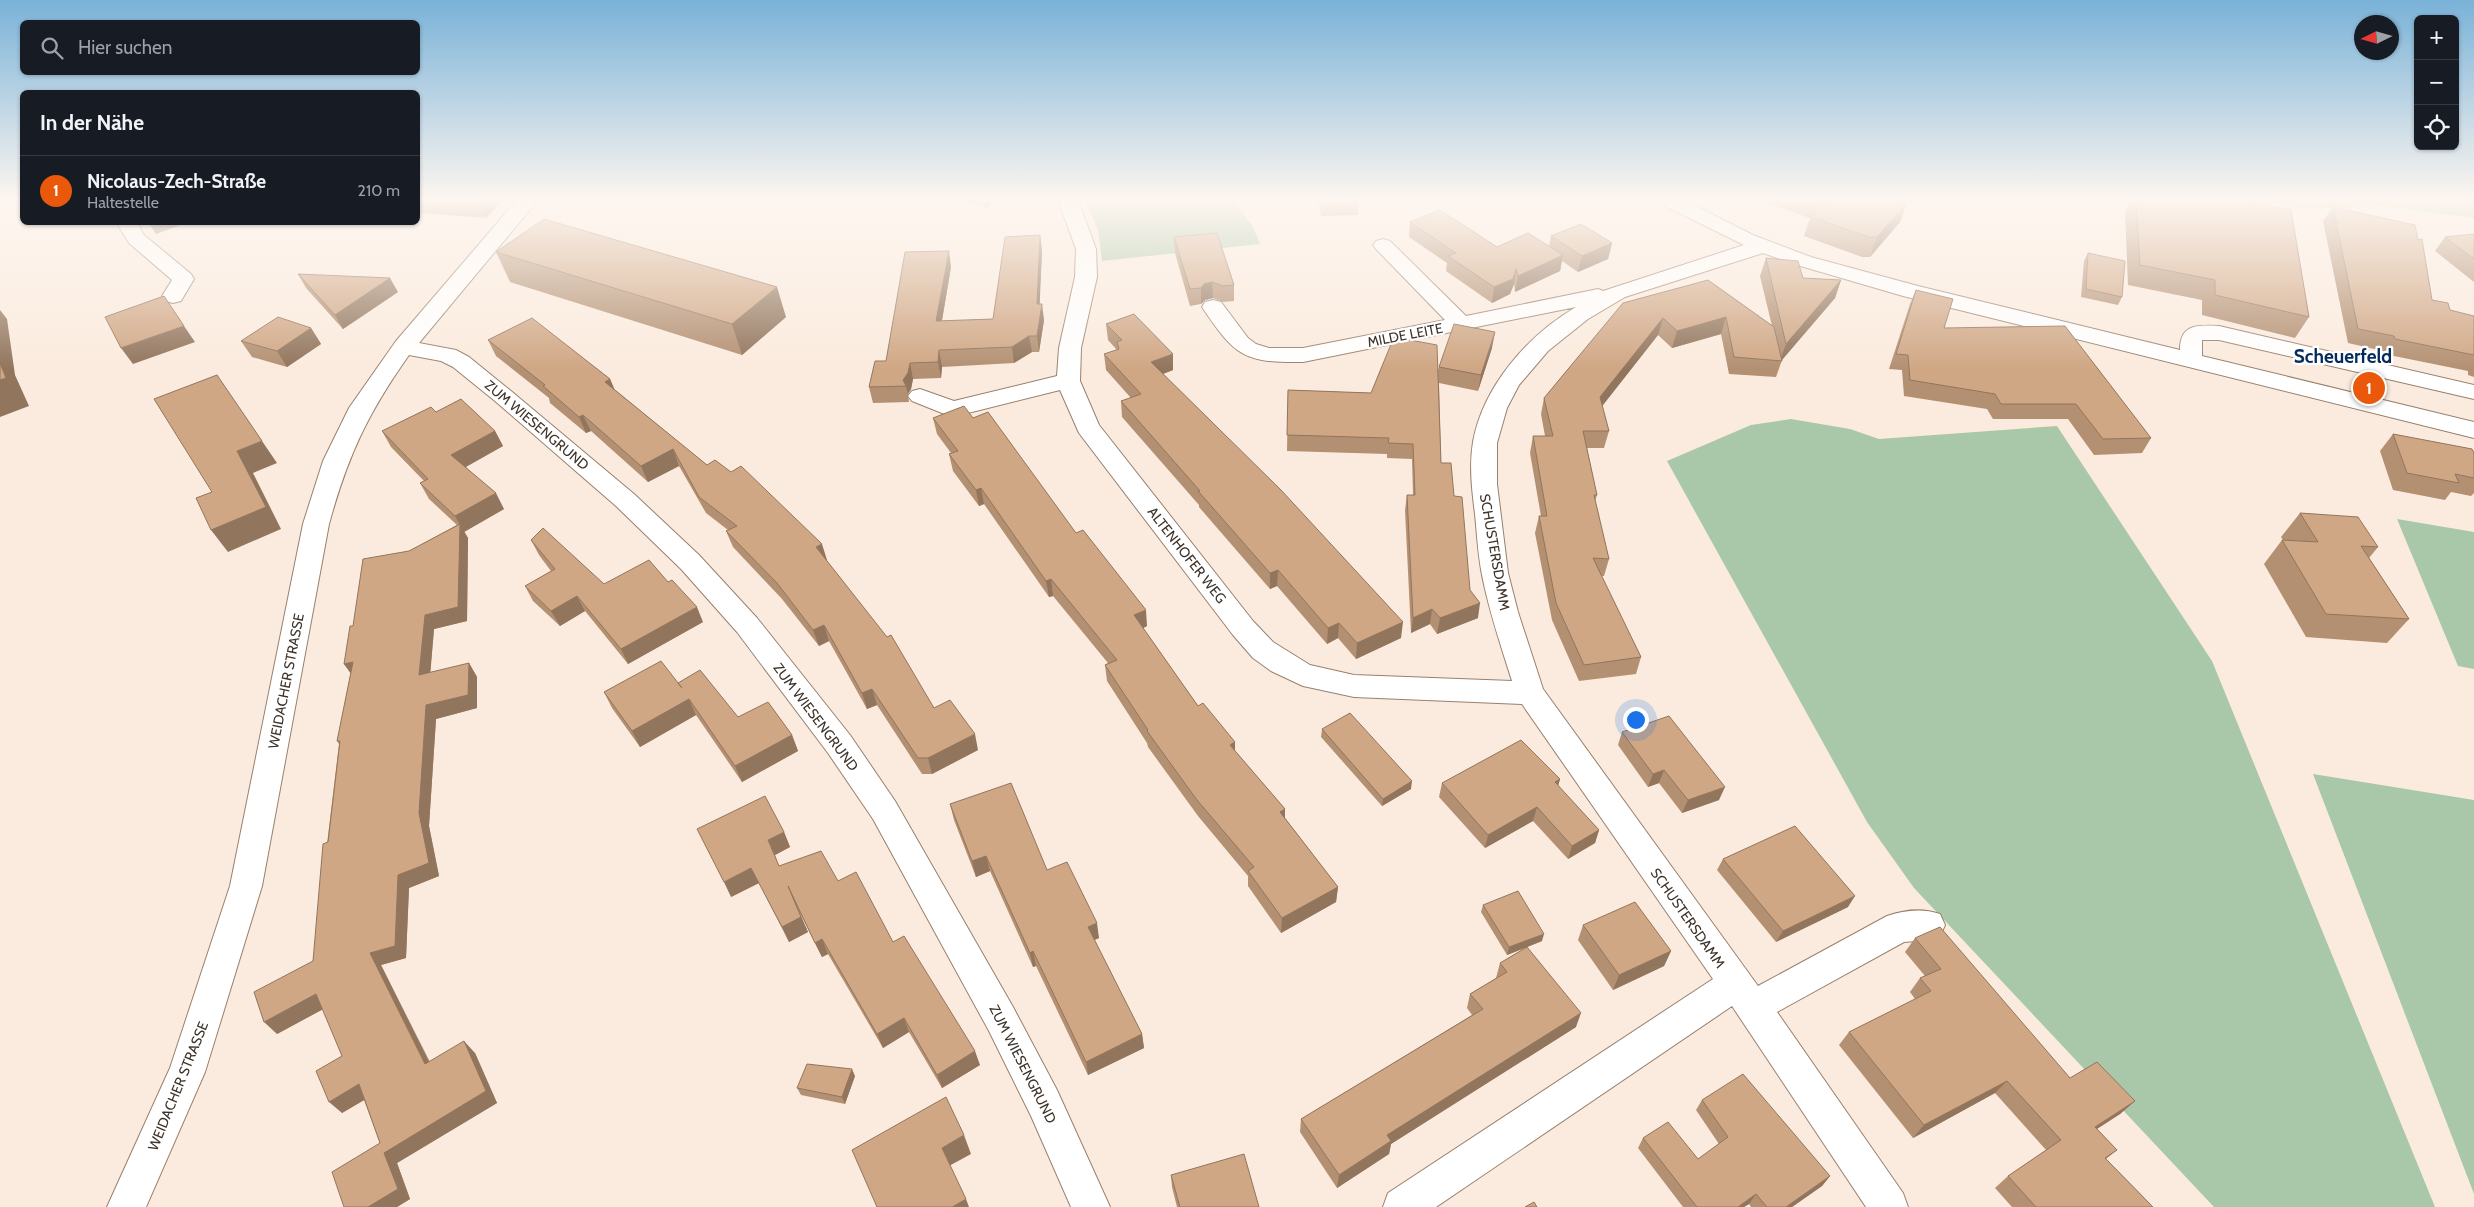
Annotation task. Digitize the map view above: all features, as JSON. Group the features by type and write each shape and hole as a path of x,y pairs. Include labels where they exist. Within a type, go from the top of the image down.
{"street":[{"path":"157,256 184,279 173,296"},
{"name":"WEIDACHER STRASSE","path":"126,1207 187,1072 207,1014 246,886 316,524 331,471 344,440 379,379 480,256"},
{"name":"ALTENHOFER WEG","path":"1086,256 1086,277 1070,348 1068,381 1088,427 1243,628 1263,650 1303,675 1354,686 1530,693"},
{"path":"1393,256 1462,324"},
{"name":"SCHUSTERSDAMM","path":"1730,256 1617,292 1580,314 1540,346 1516,374 1495,408 1485,443 1484,484 1495,573 1504,612 1530,693 1744,996 1889,1207"},
{"path":"1791,256 1911,291 2474,430"},
{"name":"MILDE LEITE","path":"1213,307 1236,341 1250,351 1280,356 1303,355 1617,292"},
{"path":"2191,360 2191,337 2202,332 2219,333 2474,392"},
{"name":"ZUM WIESENGRUND","path":"404,347 448,355 461,362 503,396 625,500 690,562 747,625 839,744 884,810 1002,1019 1044,1103 1091,1207"},
{"path":"920,396 952,409 1068,381"},
{"path":"1402,1207 1744,996 1898,928 1928,925"}],"green space":[{"path":"1101,256 1145,256 1102,261"},
{"path":"1791,419 1850,429 1879,439 2057,426 2212,661 2435,1207 2214,1207 1914,888 1867,822 1667,461 1751,425"},
{"path":"2397,519 2474,532 2474,669 2458,666"},
{"path":"2313,774 2474,800 2474,1194"}],"building":[{"path":"510,256 672,256 777,287 732,324"},
{"path":"904,256 948,256 936,321 993,319 1002,256 1039,256 1037,304 1042,304 1037,336 1029,336 1012,347 939,350 938,362 910,363 908,373 903,380 906,386 869,387 875,361 886,361"},
{"path":"1180,256 1225,256 1234,285 1223,286 1212,282 1204,284 1201,288 1190,289"},
{"path":"1448,256 1560,256 1518,276 1516,269 1513,279 1494,287"},
{"path":"2088,256 2103,256 2125,261 2122,297 2086,289"},
{"path":"2139,256 2299,256 2309,317 2215,295 2215,280 2140,265"},
{"path":"2343,256 2425,256 2432,300 2448,303 2450,310 2474,316 2474,355 2395,339 2394,336 2358,329"},
{"path":"1766,258 1798,261 1803,278 1841,280 1786,344"},
{"path":"298,274 390,278 335,315"},
{"path":"1708,280 1774,327 1782,361 1734,357 1726,317 1677,331 1663,318 1600,397 1609,431 1583,431 1597,495 1594,495 1609,559 1593,558 1641,657 1584,665 1556,603 1539,516 1547,516 1533,436 1553,436 1544,398 1623,303"},
{"path":"1916,290 1953,299 1944,328 2065,326 2151,438 2103,439 2076,404 2001,404 1995,394 1910,380 1908,355 1896,354"},
{"path":"164,296 184,326 121,348 105,317"},
{"path":"1134,314 1173,354 1151,362 1281,490 1403,622 1357,643 1339,623 1328,628 1278,570 1270,573 1198,491 1200,491 1121,401 1141,394 1104,354 1119,349 1117,342 1122,340 1106,324"},
{"path":"278,317 311,328 277,351 241,341"},
{"path":"532,318 610,379 605,382 707,465 715,460 731,472 741,466 822,544 816,547 887,637 891,635 934,708 950,700 975,734 928,758 918,758 872,689 862,693 824,625 813,630 777,583 726,531 737,526 699,497 673,449 641,466 583,415 579,417 543,386 545,385 488,340"},
{"path":"1454,324 1495,332 1481,375 1439,367"},
{"path":"1394,337 1437,345 1441,463 1451,463 1454,496 1462,497 1470,590 1480,603 1440,618 1432,609 1413,618 1407,495 1415,495 1413,444 1388,443 1389,438 1287,435 1288,390 1371,393"},
{"path":"0,363 6,378 0,380"},
{"path":"217,375 262,441 237,451 266,507 211,530 196,498 212,492 154,399"},
{"path":"461,399 495,431 451,455 496,493 455,516 420,483 428,479 382,431 431,407 436,412"},
{"path":"964,406 973,418 988,412 1076,533 1083,530 1146,610 1134,615 1198,706 1203,703 1235,742 1230,745 1285,809 1280,812 1338,887 1282,918 1248,871 1254,867 1197,800 1147,731 1105,665 1117,660 1051,579 1046,581 981,488 976,490 949,454 958,451 933,418"},
{"path":"2393,434 2472,449 2474,453 2474,478 2455,474 2459,483 2407,473"},
{"path":"2300,513 2358,517 2378,547 2361,546 2409,619 2326,614 2282,540 2318,542"},
{"path":"460,524 458,607 425,615 419,675 469,663 468,695 426,705 419,813 429,863 398,875 395,946 370,953 425,1064 464,1041 486,1091 384,1153 398,1189 368,1207 344,1207 332,1172 380,1143 359,1084 329,1102 316,1071 342,1056 316,994 264,1022 254,992 313,961 323,844 328,842 340,741 337,741 353,662 344,664 350,626 353,626 363,559 409,551"},
{"path":"543,528 604,584 649,560 668,582 672,580 697,607 621,649 577,596 551,611 525,586 555,569 531,540"},
{"path":"661,661 678,683 700,670 738,717 768,702 792,735 735,766 689,699 632,731 604,692"},
{"path":"1350,713 1412,781 1383,799 1322,729"},
{"path":"1669,716 1725,787 1688,800 1664,770 1653,774 1622,732"},
{"path":"1521,740 1560,779 1555,782 1599,830 1572,846 1537,807 1488,835 1442,783"},
{"path":"1011,783 1047,870 1067,862 1097,923 1088,927 1142,1034 1086,1062 1033,951 1030,953 986,856 972,861 950,804"},
{"path":"765,796 784,832 768,840 779,866 821,851 838,881 856,872 893,942 904,936 975,1051 937,1075 904,1018 877,1034 822,939 815,943 788,886 801,917 782,927 751,868 724,882 697,829"},
{"path":"1795,826 1855,896 1783,931 1723,859"},
{"path":"1518,891 1544,934 1509,947 1483,905"},
{"path":"1635,902 1671,951 1619,975 1583,925"},
{"path":"1940,927 2070,1078 2097,1062 2135,1101 2095,1127 2117,1150 2105,1158 2153,1207 2036,1207 2008,1176 2061,1140 2007,1081 1924,1125 1849,1032 1931,991 1920,978 1941,969 1915,938"},
{"path":"1527,947 1581,1013 1387,1135 1391,1141 1339,1175 1301,1119 1483,1009 1470,994 1507,972 1500,963"},
{"path":"807,1064 852,1069 842,1097 797,1088"},
{"path":"1743,1074 1830,1176 1786,1207 1767,1207 1756,1194 1738,1207 1697,1207 1643,1138 1668,1122 1698,1159 1728,1137 1702,1100"},
{"path":"946,1097 964,1135 942,1148 966,1199 952,1207 877,1207 852,1150"},
{"path":"1244,1154 1259,1207 1180,1207 1171,1175"},
{"path":"1534,1202 1537,1207 1525,1207"}],"place":[{"name":"Nicolaus-Zech-Straße","path":"2369,388"}],"district":[{"name":"Scheuerfeld","path":"2343,356"}]}
